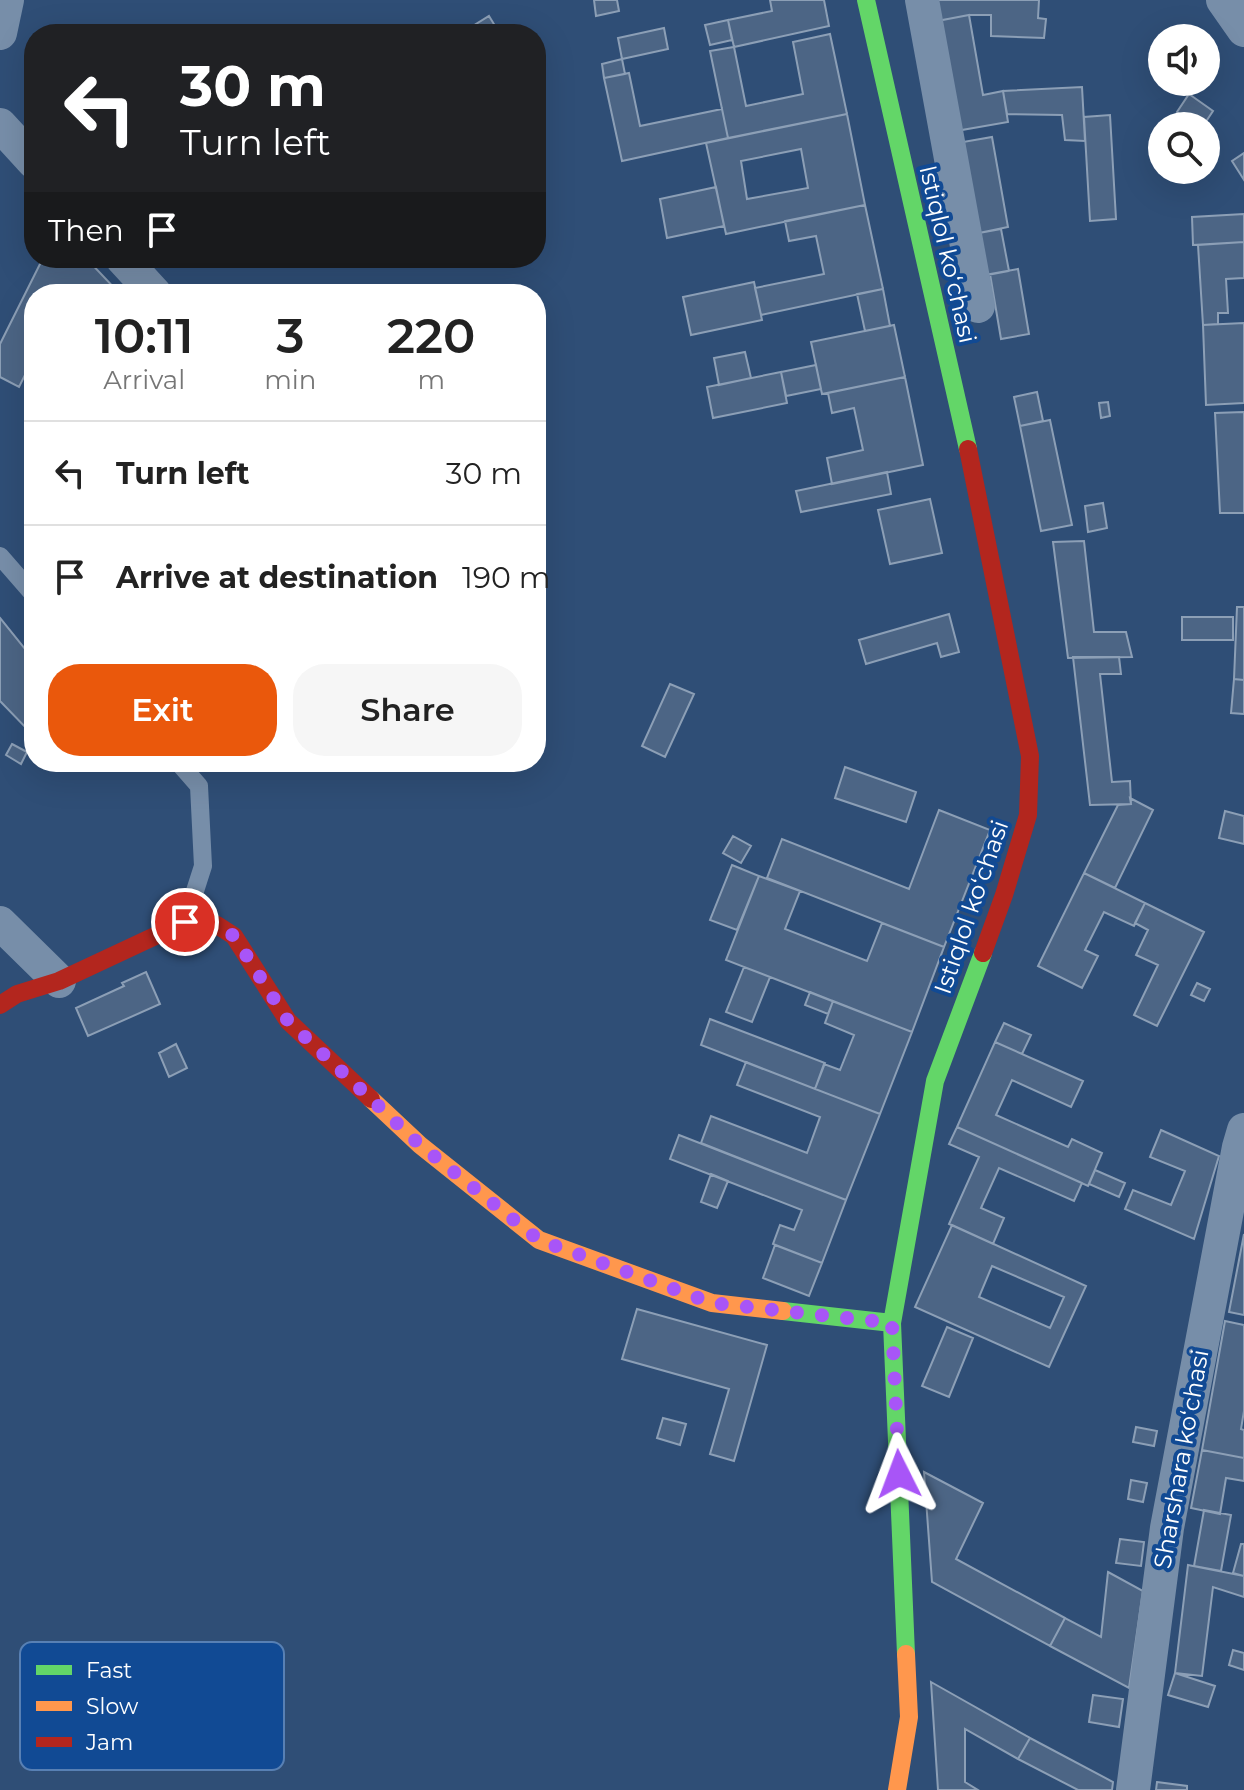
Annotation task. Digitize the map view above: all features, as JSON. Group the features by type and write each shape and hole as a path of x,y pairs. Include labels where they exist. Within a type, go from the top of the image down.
{"street":[{"path":"0,33 7,0"},
{"name":"Istiqlol koʻchasi","path":"866,0 974,475 1030,756 1028,815 1004,895 935,1081 892,1323 909,1717 897,1790"},
{"path":"922,0 978,306"},
{"path":"1223,0 1244,30"},
{"path":"0,125 24,151"},
{"path":"131,268 146,284"},
{"path":"0,1005 17,994 59,981 185,922 217,925 234,936 288,1021 420,1145 539,1240 712,1303 892,1323"},
{"path":"0,923 59,981"},
{"name":"Sharshara koʻchasi","path":"1133,1790 1167,1528 1244,1130"}],"lane":[{"path":"0,556 24,584"},
{"path":"185,922 203,866 199,786 187,772"}],"building":[{"path":"594,0 617,0 619,11 596,16"},
{"path":"770,0 824,0 829,26 734,47 728,20 772,11"},
{"path":"934,0 1039,0 1038,18 1046,19 1044,38 991,36 991,15 969,15 937,21"},
{"path":"969,15 983,95 1003,91 1008,122 956,131 937,21"},
{"path":"489,16 494,24 476,24"},
{"path":"728,20 732,40 710,45 705,25"},
{"path":"664,28 668,49 622,59 618,38"},
{"path":"830,34 847,114 728,138 710,51 734,47 746,106 803,94 793,42"},
{"path":"622,59 625,74 604,78 602,64"},
{"path":"629,73 640,126 722,109 728,138 622,161 604,78"},
{"path":"1082,87 1085,141 1065,140 1062,115 1007,114 1003,91"},
{"path":"1188,96 1213,111 1212,112 1177,112"},
{"path":"847,114 865,205 726,234 706,143","holes":["801,149 808,188 747,199 741,161"]},
{"path":"1110,115 1116,219 1090,221 1084,117"},
{"path":"992,137 1008,227 979,233 963,142"},
{"path":"1244,153 1244,180 1232,161"},
{"path":"716,187 724,226 667,238 660,199"},
{"path":"865,205 883,289 761,315 755,288 824,274 816,236 789,241 785,221"},
{"path":"1244,214 1244,242 1193,245 1192,217"},
{"path":"1001,229 1009,271 987,275 979,233"},
{"path":"1244,242 1244,278 1226,279 1228,313 1218,313 1218,324 1203,325 1198,245"},
{"path":"38,268 95,268 111,284 30,284"},
{"path":"1018,269 1029,334 1001,339 990,274"},
{"path":"754,282 762,320 691,335 683,297"},
{"path":"883,289 890,326 865,331 857,294"},
{"path":"24,296 24,377 19,387 0,377 0,344"},
{"path":"1244,323 1244,403 1206,405 1203,325"},
{"path":"894,325 905,377 822,394 811,342"},
{"path":"745,352 751,378 719,385 714,358"},
{"path":"816,365 821,389 786,396 781,372"},
{"path":"781,372 787,403 713,418 707,387"},
{"path":"905,377 923,465 832,484 827,458 863,450 854,408 832,413 828,393"},
{"path":"1037,392 1043,421 1020,426 1014,397"},
{"path":"1108,402 1110,416 1101,418 1099,403"},
{"path":"1244,412 1244,513 1220,513 1215,413"},
{"path":"1050,420 1072,525 1041,531 1020,426"},
{"path":"887,472 891,494 801,512 796,491"},
{"path":"930,499 942,553 890,564 878,510"},
{"path":"1103,503 1107,528 1088,532 1085,506"},
{"path":"1084,541 1094,632 1126,632 1132,657 1068,658 1053,542"},
{"path":"1237,607 1244,607 1244,680 1234,679"},
{"path":"949,614 959,652 941,657 937,643 866,664 859,640"},
{"path":"1182,617 1233,617 1233,640 1182,640"},
{"path":"0,618 24,648 24,726 0,701"},
{"path":"1073,657 1119,657 1121,674 1100,674 1112,782 1130,781 1131,804 1090,805"},
{"path":"1234,679 1244,680 1244,714 1231,713"},
{"path":"670,684 694,694 665,757 642,746"},
{"path":"12,744 24,750 21,764 6,755"},
{"path":"845,767 916,792 906,822 835,798"},
{"path":"1130,798 1153,810 1115,888 1084,873 1118,805 1131,804"},
{"path":"939,810 990,830 944,947 767,878 782,839 909,889"},
{"path":"1225,811 1244,816 1244,844 1219,838"},
{"path":"733,836 751,846 741,863 723,853"},
{"path":"732,865 759,876 737,930 710,920"},
{"path":"1084,873 1145,903 1134,926 1104,912 1085,950 1098,956 1082,988 1038,966"},
{"path":"759,876 800,891 785,929 867,961 882,923 944,947 912,1032 726,960"},
{"path":"1145,903 1204,932 1157,1026 1134,1015 1158,965 1136,955 1148,930 1135,923"},
{"path":"744,967 770,977 752,1022 726,1012"},
{"path":"146,972 160,1004 88,1036 76,1008"},
{"path":"1197,983 1210,989 1204,1001 1191,995"},
{"path":"810,992 833,1001 828,1014 805,1005"},
{"path":"833,1001 912,1032 880,1114 815,1089 824,1064 840,1070 854,1035 825,1023"},
{"path":"710,1019 825,1063 815,1089 701,1045"},
{"path":"1004,1023 1031,1035 1022,1054 995,1042"},
{"path":"995,1042 1083,1081 1071,1107 1012,1080 996,1115 1068,1147 1072,1139 1102,1153 1088,1186 957,1127"},
{"path":"176,1044 187,1068 169,1077 159,1053"},
{"path":"746,1062 880,1114 846,1200 701,1143 711,1116 807,1153 820,1117 737,1085"},
{"path":"957,1127 1082,1183 1074,1201 999,1168 981,1208 1004,1218 993,1244 949,1224 979,1157 949,1144"},
{"path":"1161,1130 1219,1156 1194,1239 1125,1209 1133,1190 1171,1205 1185,1171 1150,1157"},
{"path":"679,1135 846,1200 822,1263 773,1244 780,1225 794,1230 802,1210 670,1159"},
{"path":"1095,1170 1125,1183 1119,1197 1089,1184"},
{"path":"711,1174 728,1181 717,1208 701,1202"},
{"path":"952,1225 1086,1286 1049,1367 915,1307","holes":["992,1266 1064,1297 1050,1328 979,1297"]},
{"path":"1244,1234 1244,1315 1229,1312"},
{"path":"775,1245 822,1263 809,1296 763,1278"},
{"path":"637,1309 767,1345 734,1461 710,1454 729,1389 622,1359"},
{"path":"1225,1321 1244,1325 1244,1411 1241,1429 1244,1430 1244,1458 1202,1450"},
{"path":"947,1327 973,1338 949,1397 922,1386"},
{"path":"663,1418 686,1424 680,1445 657,1438"},
{"path":"1136,1427 1157,1431 1154,1446 1133,1442"},
{"path":"1202,1450 1244,1458 1244,1481 1226,1478 1220,1514 1191,1508"},
{"path":"924,1472 983,1503 956,1559 1065,1618 1050,1646 932,1582"},
{"path":"1131,1480 1147,1483 1143,1502 1128,1499"},
{"path":"1204,1510 1231,1515 1221,1571 1194,1566"},
{"path":"1120,1539 1144,1542 1141,1566 1116,1563"},
{"path":"1241,1544 1244,1544 1244,1576 1233,1573"},
{"path":"1188,1565 1244,1576 1244,1597 1213,1587 1202,1676 1175,1673"},
{"path":"1108,1572 1143,1591 1129,1688 1050,1646 1065,1618 1101,1637"},
{"path":"1233,1650 1244,1653 1244,1670 1229,1665"},
{"path":"1175,1673 1215,1686 1208,1707 1168,1695"},
{"path":"931,1682 1030,1738 1018,1759 965,1729 965,1782 978,1790 938,1790"},
{"path":"1093,1695 1123,1699 1119,1727 1089,1722"},
{"path":"1030,1738 1113,1782 1112,1790 1078,1790 1018,1759"},
{"path":"1157,1782 1187,1786 1187,1790 1156,1790"}],"traffic: fast":[{"path":"866,0 968,449"},
{"path":"906,1654 892,1323 935,1081 983,953"},
{"path":"783,1311 892,1323"}],"traffic: slow":[{"path":"371,1099 420,1145 539,1240 712,1303 783,1311"},
{"path":"897,1790 909,1717 906,1654"}],"traffic: jam":[{"path":"968,449 1030,756 1028,815 983,953"},
{"path":"0,1005 17,994 59,981 185,922 217,925 234,936 288,1021 371,1099"}],"route":[{"path":"185,922 217,925 234,936 288,1021 420,1145 539,1240 712,1303 892,1323 899,1474"}]}
